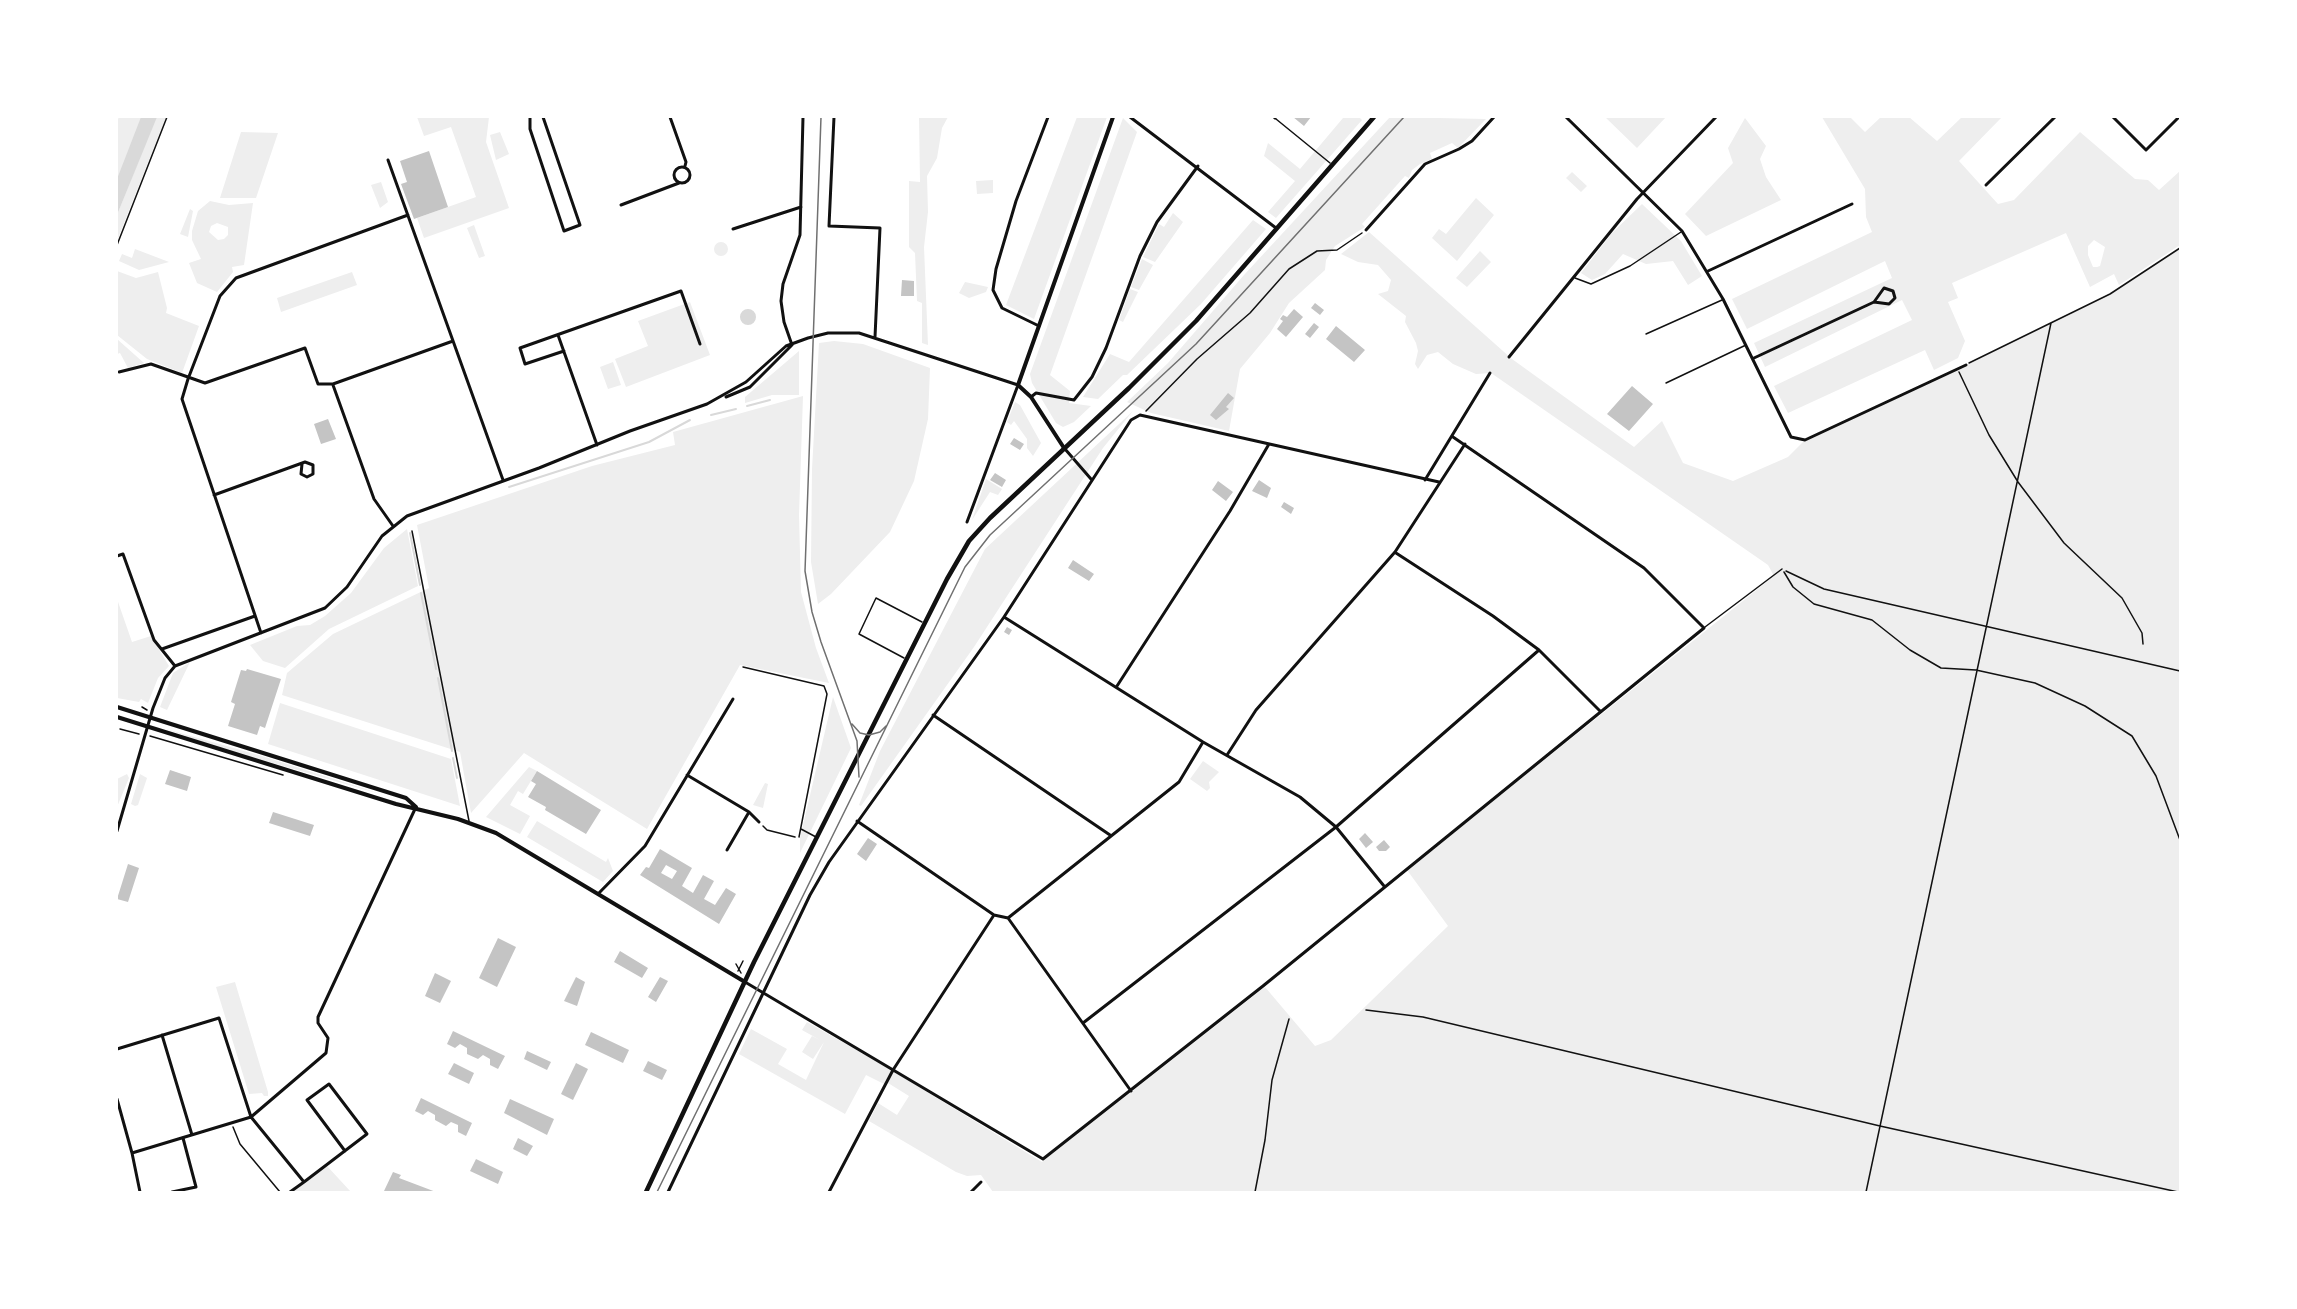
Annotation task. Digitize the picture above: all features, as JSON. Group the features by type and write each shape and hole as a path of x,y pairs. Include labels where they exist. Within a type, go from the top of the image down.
{"main road":[{"path":"646,1192 745,982 925,623 969,541 1182,335 1374,117"}],"street":[{"path":"530,117 530,129 564,231 580,225 543,117"},
{"path":"670,117 686,162 685,167"},
{"path":"792,345 784,322 781,301 784,278 800,235 803,117"},
{"path":"834,117 829,226 880,228 875,337"},
{"path":"1039,326 1002,309 993,290 996,269 1016,201 1048,117"},
{"path":"967,522 1113,117"},
{"path":"1130,117 1198,166 1276,228"},
{"path":"1366,230 1425,164 1459,149 1494,117"},
{"path":"1566,117 1682,231 1723,299 1791,437 1805,440 1966,365"},
{"path":"1509,357 1572,277 1644,192 1716,117"},
{"path":"1986,185 2055,117"},
{"path":"2113,117 2146,150 2179,117"},
{"path":"388,160 503,481"},
{"path":"1031,397 1036,393 1074,400 1092,377 1106,348 1140,256 1157,222 1198,166"},
{"path":"621,206 689,179 690,172 685,167"},
{"path":"679,183 674,178 675,171 685,167"},
{"path":"1708,271 1852,204"},
{"path":"734,229 801,207"},
{"path":"261,633 182,399 188,379 220,296 236,278 408,215"},
{"path":"1754,358 1874,302 1884,288 1889,289 1895,295 1889,304 1874,302"},
{"path":"564,351 525,364 519,348 681,291 700,344"},
{"path":"720,398 746,382 781,350 792,345 828,333 843,332 875,337 1018,385 1031,397 1064,448 1091,479"},
{"path":"558,335 597,445"},
{"path":"119,372 151,364 188,379 205,383 305,348 318,384 333,384 453,341"},
{"path":"117,831 145,735 165,678 175,666 324,608 347,587 374,546 393,526 420,509 503,481 750,387 792,345"},
{"path":"1425,480 1490,373"},
{"path":"333,384 374,499 393,526"},
{"path":"668,1192 810,896 857,821 1004,617 1131,420 1140,415 1439,482"},
{"path":"117,717 396,804 416,807 469,822 518,844 764,994 1043,1159 1131,1091 1704,628 1644,568 1453,437"},
{"path":"1117,686 1230,511 1270,444"},
{"path":"1227,755 1256,710 1395,552 1465,444"},
{"path":"214,495 302,464 308,462 313,465 313,474 307,477 301,474 302,464"},
{"path":"1395,552 1493,616 1539,650 1600,711"},
{"path":"117,556 123,554 154,640 175,666"},
{"path":"162,649 255,616"},
{"path":"1004,617 1203,742 1300,797 1336,827 1384,886"},
{"path":"1083,1023 1336,827 1539,650"},
{"path":"598,894 645,846 733,699"},
{"path":"117,707 406,798 416,807"},
{"path":"933,714 1110,835"},
{"path":"1008,918 1179,782 1203,742"},
{"path":"687,775 749,812 759,822"},
{"path":"132,1153 251,1117 326,1053 328,1038 318,1017 416,807"},
{"path":"727,850 749,812"},
{"path":"857,821 994,915 1008,918 1131,1091"},
{"path":"829,1192 893,1070 994,915"},
{"path":"117,1049 219,1018 251,1117 304,1182"},
{"path":"162,1035 192,1135"},
{"path":"290,1192 367,1134 329,1084 307,1100 345,1150"},
{"path":"117,1099 140,1192"},
{"path":"172,1192 196,1187 183,1138"},
{"path":"971,1192 981,1182"}],"lane":[{"path":"1274,118 1332,164"},
{"path":"1572,277 1591,284 1630,266 1682,231"},
{"path":"1646,334 1723,299"},
{"path":"1666,383 1747,345"},
{"path":"412,531 469,822"},
{"path":"1704,628 1782,569"},
{"path":"908,659 859,634 876,598 925,623"},
{"path":"742,667 824,686 827,694 799,837"},
{"path":"801,828 818,838"}],"path":[{"path":"117,245 167,117"},
{"path":"1140,415 1149,410 1197,359 1250,313 1289,269 1317,250 1337,250 1366,230"},
{"path":"1966,365 2110,294 2180,248"},
{"path":"1866,1192 2051,322"},
{"path":"1957,369 1989,435 2018,482 2064,543 2122,598 2142,633 2143,644"},
{"path":"1782,569 1824,589 1985,628 2180,671"},
{"path":"1782,569 1793,587 1814,604 1872,620 1910,650 1941,668 1976,670 2035,683 2085,706 2132,736 2156,776 2180,840"},
{"path":"120,729 160,739"},
{"path":"759,822 767,830 799,837"},
{"path":"1366,1010 1423,1017 1880,1126 2178,1192"},
{"path":"1255,1192 1265,1140 1272,1080 1289,1019"},
{"path":"232,1123 240,1144 280,1192"}],"shaded area":[{"path":"119,117 143,117 117,182 117,121"},
{"path":"141,117 157,117 117,215 117,179"},
{"path":"156,117 166,117 117,241 117,215"},
{"path":"417,117 489,117 486,142 509,208 424,238 417,218 476,197 451,127 424,136"},
{"path":"919,117 948,117 942,128 937,158 927,176 928,212 924,247 928,345 922,343 922,303 917,301 915,253 909,247 909,181 920,182"},
{"path":"1077,117 1107,117 1034,319 1006,305"},
{"path":"1359,117 1362,120 1276,218 1268,212 1295,181 1264,156 1268,143 1300,169 1343,118"},
{"path":"1390,117 1486,119 1458,148 1452,143 1430,153 1432,159 1412,170 1409,178 1405,176 1362,224 1365,227 1335,246 1326,260 1325,270 1289,303 1270,333 1240,369 1229,431 1151,413 1127,402 1168,363 1244,275"},
{"path":"1605,117 1666,117 1637,148"},
{"path":"1822,117 1850,117 1865,132 1881,117 1909,117 1937,141 1962,117 2002,117 1959,161 1998,204 2014,200 2080,132 2135,179 2148,180 2159,190 2180,171 2180,245 2119,285 2114,274 2090,287 2066,233 1952,283 1958,298 1948,302 1965,341 1958,358 1934,370 1925,350 1788,413 1774,386 1912,320 1902,300 1765,367 1754,343 1892,278 1885,261 1747,329 1732,299 1872,232 1866,217 1865,189","holes":["2094,240 2105,247 2100,266 2093,267 2088,255 2088,246"]},
{"path":"1123,118 1137,132 1050,375 1070,391 1069,403 1091,406 1074,422 1063,427 1056,423 1032,383 1030,374"},
{"path":"1745,118 1766,146 1760,159 1766,177 1781,200 1706,236 1685,214 1733,163 1728,148"},
{"path":"241,132 278,133 256,198 220,198"},
{"path":"500,132 509,154 496,160 490,135"},
{"path":"1572,172 1587,186 1581,192 1566,178"},
{"path":"993,180 993,193 977,194 976,181"},
{"path":"381,182 388,202 380,208 371,185"},
{"path":"1476,198 1494,215 1457,261 1432,238 1439,229 1446,234"},
{"path":"210,201 229,205 253,203 244,265 232,267 233,272 217,292 197,283 189,263 201,259 192,240 192,231 198,211","holes":["217,223 228,227 228,235 224,239 218,240 209,232 211,226"]},
{"path":"1642,204 1681,241 1702,276 1688,285 1673,261 1646,264 1623,254 1605,274 1592,280 1581,273 1612,233"},
{"path":"190,209 193,211 188,237 180,234"},
{"path":"1173,213 1183,222 1155,262 1143,257 1159,224 1164,227"},
{"path":"1253,220 1266,229 1201,304 1127,375 1123,375 1098,399 1083,397 1110,354 1129,362"},
{"path":"474,225 485,256 479,258 467,228"},
{"path":"1369,232 1512,359 1634,447 1662,421 1683,463 1733,481 1788,457 1805,440 1966,365 2110,294 2180,248 2180,1192 993,1192 981,1175 967,1176 956,1172 869,1121 878,1103 897,1115 909,1096 888,1083 894,1072 1042,1162 1265,987 1315,1046 1331,1040 1448,926 1407,870 1774,576 1768,565 1491,373 1476,374 1453,364 1438,352 1427,355 1418,369 1415,364 1418,351 1405,322 1406,316 1378,294 1388,291 1391,280 1378,265 1358,262 1341,254"},
{"path":"721,242 726,244 728,249 726,254 721,256 716,254 714,249 716,244"},
{"path":"135,249 169,262 139,270 119,261 122,254 132,258"},
{"path":"1480,251 1491,262 1467,287 1456,278"},
{"path":"1142,259 1153,265 1139,290 1131,287"},
{"path":"117,271 136,278 158,272 167,308 166,313 199,326 182,373 147,359 117,335"},
{"path":"352,272 357,285 281,312 277,298"},
{"path":"965,282 988,287 986,292 969,298 959,293"},
{"path":"1130,289 1138,292 1123,322 1119,320"},
{"path":"690,302 710,355 626,387 615,359 648,346 638,321"},
{"path":"748,309 756,317 748,325 740,317"},
{"path":"117,339 144,363 128,368 120,353 117,354"},
{"path":"834,341 863,344 930,368 928,419 914,481 890,532 831,594 818,604 811,562 812,469 819,343"},
{"path":"799,351 799,395 772,395 745,403 745,397"},
{"path":"613,362 621,385 608,389 600,367"},
{"path":"803,396 799,515 801,592 816,648 829,683 740,665 647,829 524,753 471,813 460,752 282,695 287,673 333,634 429,588 417,525 592,466 675,445 673,432"},
{"path":"1015,402 1020,405 1041,443 1033,456 1027,448 1027,439 1014,421 1011,425 1007,422"},
{"path":"1133,411 1103,448 974,647 861,806 859,805 880,751 985,549"},
{"path":"986,479 1002,489 998,495 990,492 972,520"},
{"path":"407,529 418,586 329,629 285,668 263,661 250,645 297,626 310,625 325,616 351,593 384,548"},
{"path":"117,599 132,642 151,636 169,666 158,678 148,703 141,699 139,702 117,698"},
{"path":"190,662 167,710 160,707 173,673"},
{"path":"833,697 851,748 800,853 800,838"},
{"path":"280,703 451,759 460,806 268,744"},
{"path":"166,729 262,756 387,796 214,746"},
{"path":"1203,761 1219,772 1209,782 1210,788 1207,791 1190,779"},
{"path":"529,767 537,771 523,794 518,791 510,805 530,816 520,834 486,817"},
{"path":"127,774 129,778 117,807 117,779"},
{"path":"140,774 147,778 138,805 135,806 131,804"},
{"path":"765,783 768,784 763,808 753,805"},
{"path":"537,821 606,862 608,858 613,871 603,882 527,837"},
{"path":"235,982 268,1096 262,1093 249,1094 216,987"},
{"path":"807,1022 892,1070 884,1084 866,1075 845,1114 739,1054 751,1029 787,1049 778,1064 806,1080 824,1042 813,1059 802,1052 812,1036 820,1040 802,1030"},
{"path":"327,1166 351,1192 290,1192"}],"building":[{"path":"1293,117 1311,117 1304,126"},
{"path":"429,151 448,207 414,219 401,184 407,182 400,161"},
{"path":"902,280 914,281 914,296 901,296"},
{"path":"1315,303 1324,310 1320,315 1311,308"},
{"path":"1294,309 1303,317 1286,337 1277,329 1283,321 1280,319 1283,315 1287,317"},
{"path":"1314,323 1319,327 1310,338 1305,334"},
{"path":"1336,326 1365,350 1354,362 1326,339"},
{"path":"1632,386 1653,404 1629,431 1607,414"},
{"path":"1228,393 1234,398 1226,407 1229,409 1216,420 1210,415"},
{"path":"328,419 336,439 321,444 314,424"},
{"path":"1014,438 1024,444 1020,450 1010,444"},
{"path":"995,473 1006,480 1002,487 990,480"},
{"path":"1259,480 1271,488 1267,498 1252,491"},
{"path":"1218,481 1233,492 1226,501 1212,490"},
{"path":"1284,502 1294,508 1291,514 1281,507"},
{"path":"1073,560 1094,574 1089,581 1068,568"},
{"path":"1007,627 1012,630 1009,635 1004,632"},
{"path":"247,669 281,679 265,728 260,726 257,735 228,726 235,704 231,702 241,670 246,671"},
{"path":"170,770 191,777 187,791 165,784"},
{"path":"537,771 601,810 586,834 545,810 546,807 528,797 536,784 531,781"},
{"path":"273,812 314,825 310,836 269,823"},
{"path":"1365,833 1373,842 1366,848 1359,839"},
{"path":"868,838 877,844 866,861 857,854"},
{"path":"1384,840 1390,847 1386,851 1379,851 1376,847"},
{"path":"660,849 692,868 682,886 693,893 703,875 714,881 704,899 715,905 726,888 736,894 719,924 640,875 646,867 649,868","holes":["666,865 677,871 672,879 661,873"]},
{"path":"128,864 139,868 128,902 117,899"},
{"path":"498,938 516,947 497,987 479,978"},
{"path":"620,951 648,968 642,978 614,962"},
{"path":"435,973 451,981 440,1003 425,996"},
{"path":"576,977 585,982 577,1006 564,1001"},
{"path":"660,977 668,981 656,1002 648,997"},
{"path":"453,1031 505,1056 498,1069 490,1065 490,1059 483,1055 478,1059 467,1054 467,1048 460,1044 455,1048 447,1044"},
{"path":"591,1032 629,1050 623,1063 585,1045"},
{"path":"527,1051 551,1062 547,1070 524,1059"},
{"path":"648,1061 667,1070 662,1080 643,1071"},
{"path":"454,1063 474,1073 469,1084 448,1074"},
{"path":"576,1063 588,1069 573,1100 561,1094"},
{"path":"421,1098 472,1123 466,1136 458,1132 458,1125 451,1122 446,1126 435,1120 435,1115 428,1111 423,1115 415,1111"},
{"path":"510,1099 554,1119 547,1135 504,1113"},
{"path":"518,1138 533,1146 527,1156 513,1149"},
{"path":"476,1159 503,1172 498,1184 470,1171"},
{"path":"393,1172 401,1175 399,1178 436,1192 384,1191"}],"waterway":[{"path":"747,406 770,400"},
{"path":"711,415 736,409"},
{"path":"509,487 649,442 690,420"},
{"path":"410,533 420,585"},
{"path":"421,593 436,669"},
{"path":"438,678 452,751"},
{"path":"453,758 457,778"}],"tram line":[{"path":"821,117 805,571 812,612 821,642 857,741 859,777"},
{"path":"657,1192 965,567 990,535 1196,344 1404,117"},
{"path":"852,724 860,733 869,735 880,732 886,726"}]}
